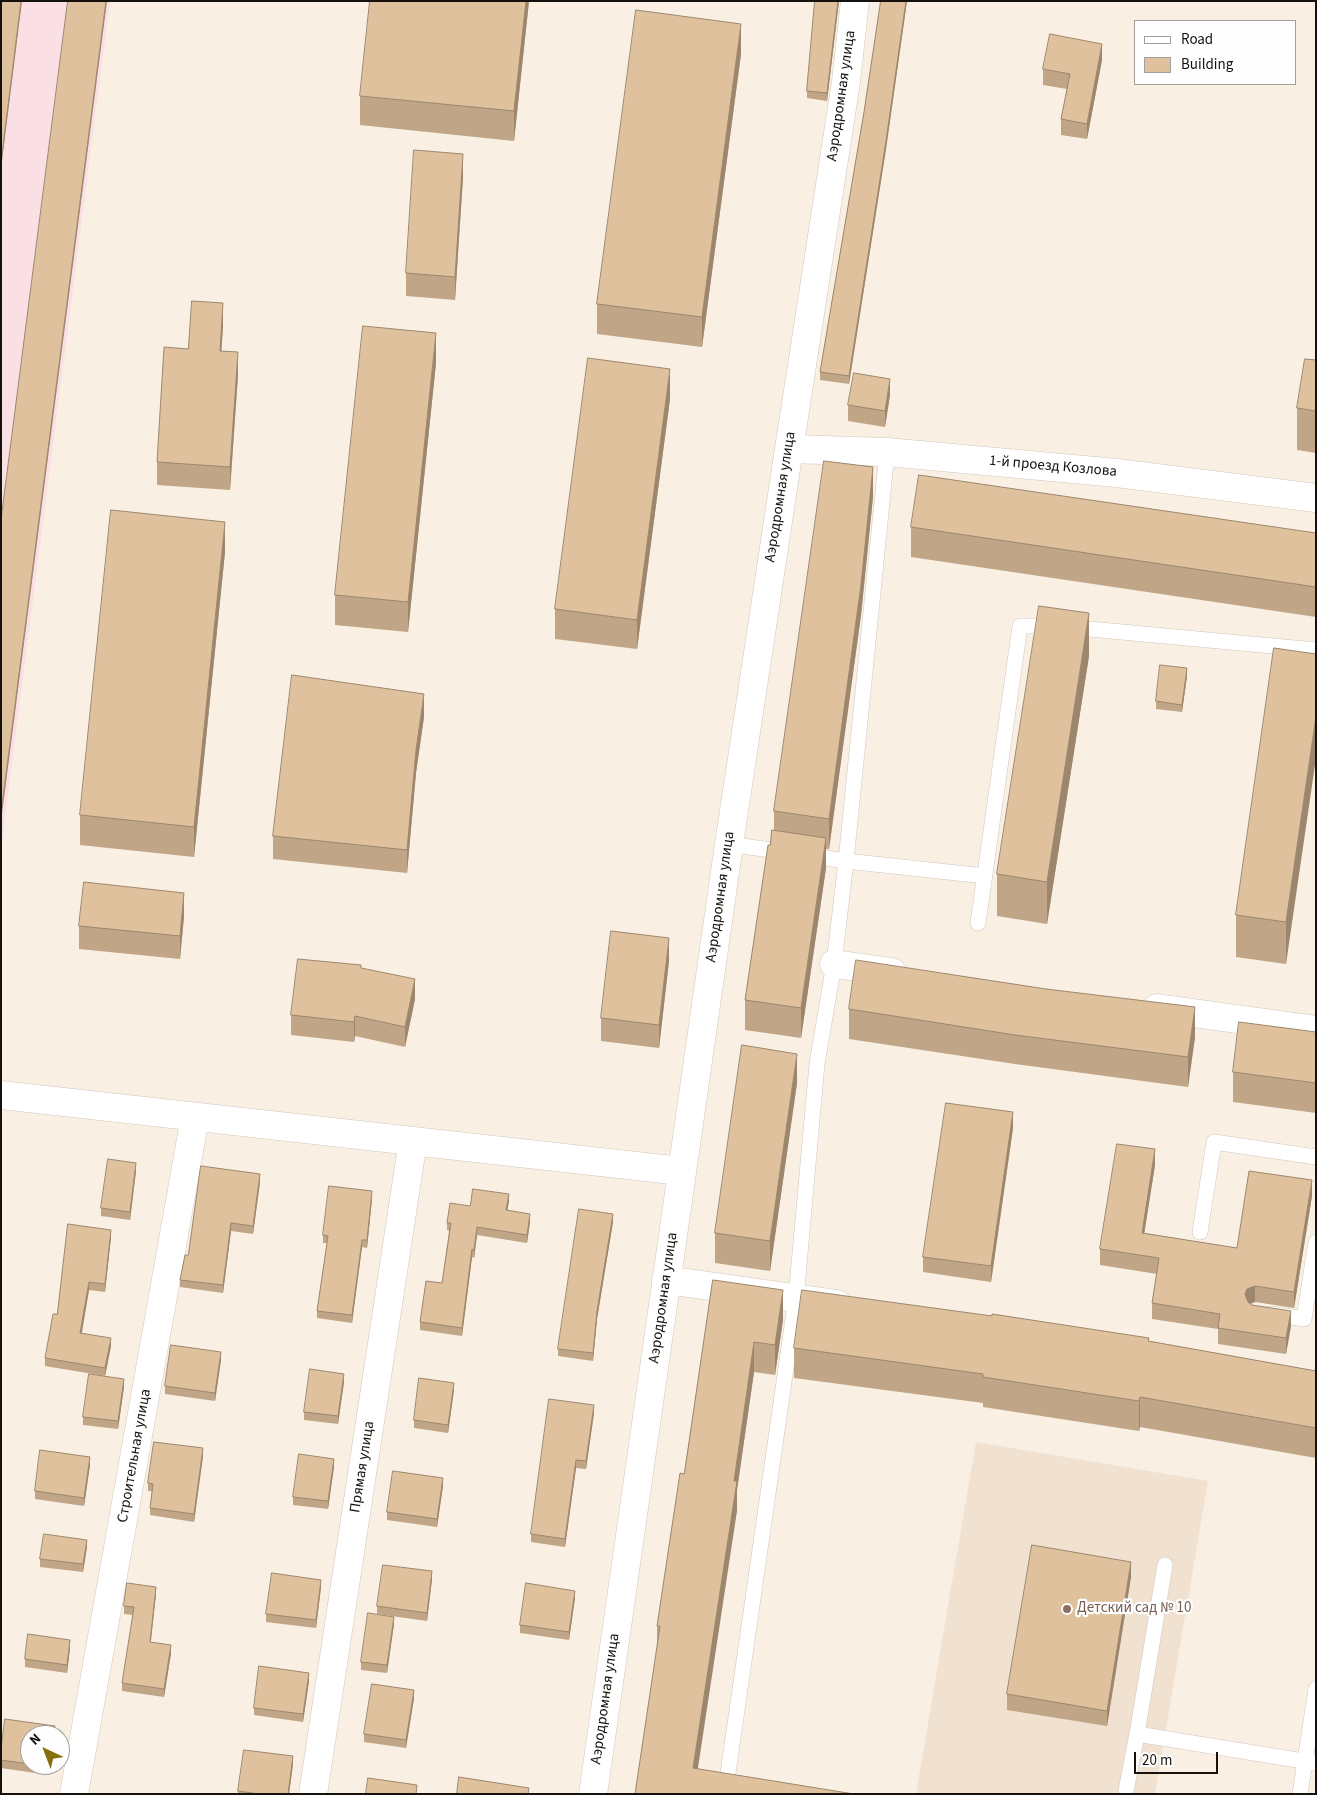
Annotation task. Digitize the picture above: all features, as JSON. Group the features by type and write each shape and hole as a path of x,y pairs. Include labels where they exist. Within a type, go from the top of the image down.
{"street":[{"name":"Аэродромная улица","path":"592,1794 729,844 846,82 855,1"},
{"name":"1-й проезд Козлова","path":"789,449 887,452 1116,473 1316,498"},
{"path":"834,964 912,975"},
{"path":"1129,1004 1316,1030"},
{"path":"1,1095 681,1171"},
{"name":"Строительная улица","path":"74,1794 195,1117"},
{"name":"Прямая улица","path":"313,1794 412,1141"},
{"path":"666,1280 865,1308"}],"lane":[{"path":"745,1784 726,1788 796,1298 817,1064 834,964 846,860 887,452"},
{"path":"978,923 1020,626 1056,626 1316,650"},
{"path":"729,844 984,876"},
{"path":"1200,1232 1214,1142 1316,1157"},
{"path":"1254,1311 1304,1319 1316,1242"},
{"path":"1126,1791 1165,1565"},
{"path":"1300,1794 1310,1762 1316,1689"},
{"path":"1137,1734 1310,1762"}],"shaded area":[{"path":"1,1 110,1 1,849"},
{"name":"Детский сад № 10","path":"976,1442 1208,1481 1155,1794 916,1794"}],"building":[{"path":"1,1 21,1 1,162"},
{"path":"68,1 106,1 1,813 1,520"},
{"path":"370,1 526,1 514,111 360,96"},
{"path":"815,1 838,1 827,93 807,91"},
{"path":"881,1 906,1 849,376 820,372"},
{"path":"636,10 741,24 702,317 597,304"},
{"path":"1050,34 1102,44 1087,124 1061,119 1070,74 1043,69"},
{"path":"414,150 463,154 455,277 406,273"},
{"path":"192,301 223,303 220,351 238,352 230,467 157,462 164,347 188,349"},
{"path":"363,326 436,333 408,602 335,595"},
{"path":"588,358 670,369 637,620 555,609"},
{"path":"1305,359 1316,360 1316,411 1297,408"},
{"path":"854,373 890,379 885,411 848,405"},
{"path":"824,461 873,467 861,585 829,819 774,811"},
{"path":"919,475 1316,533 1316,587 911,527"},
{"path":"111,510 225,522 194,827 80,815"},
{"path":"1039,606 1089,613 1047,882 997,874"},
{"path":"1274,648 1316,654 1316,716 1286,922 1236,915"},
{"path":"1160,665 1187,668 1182,705 1156,701"},
{"path":"292,675 424,694 416,750 407,850 273,836"},
{"path":"772,830 826,838 801,1008 745,1000 768,845 770,845"},
{"path":"84,882 184,893 180,936 79,926"},
{"path":"611,931 669,938 659,1025 601,1018"},
{"path":"298,959 361,965 361,968 415,979 405,1027 355,1016 354,1022 291,1015"},
{"path":"856,960 1046,989 1195,1007 1188,1057 1015,1035 849,1009"},
{"path":"1239,1022 1316,1032 1316,1083 1233,1072"},
{"path":"742,1045 797,1054 770,1241 715,1233"},
{"path":"946,1103 1013,1112 991,1266 923,1257"},
{"path":"1117,1144 1155,1149 1142,1233 1237,1248 1249,1171 1312,1180 1294,1292 1255,1286 1247,1289 1245,1294 1248,1302 1252,1305 1291,1311 1286,1338 1218,1328 1220,1314 1152,1303 1159,1258 1100,1249"},
{"path":"108,1159 136,1163 130,1212 101,1208"},
{"path":"201,1166 260,1174 253,1226 231,1223 223,1285 180,1280 185,1255 188,1255"},
{"path":"329,1186 372,1191 367,1240 362,1240 352,1315 317,1311 328,1236 323,1235"},
{"path":"473,1189 509,1194 506,1210 530,1214 527,1235 477,1227 474,1250 472,1249 462,1328 420,1322 426,1281 442,1283 451,1223 447,1223 450,1203 470,1206"},
{"path":"579,1209 613,1214 597,1311 593,1353 558,1349"},
{"path":"68,1224 111,1230 105,1284 89,1282 80,1333 111,1338 105,1368 45,1358 53,1314 57,1314"},
{"path":"713,1280 783,1290 775,1345 754,1342 734,1481 737,1481 693,1768 854,1794 635,1794 660,1626 657,1626 680,1473 684,1474"},
{"path":"802,1290 992,1316 992,1314 1149,1338 1148,1341 1316,1371 1316,1428 1140,1397 1139,1401 983,1377 983,1374 794,1348"},
{"path":"171,1345 221,1352 215,1393 165,1386"},
{"path":"310,1369 344,1374 338,1416 304,1412"},
{"path":"89,1374 124,1379 118,1421 83,1417"},
{"path":"419,1378 454,1383 448,1425 414,1420"},
{"path":"549,1399 594,1405 586,1461 576,1460 565,1539 531,1534"},
{"path":"154,1442 203,1448 194,1514 150,1508 153,1484 148,1483"},
{"path":"40,1450 90,1457 84,1498 35,1491"},
{"path":"299,1454 334,1459 328,1501 293,1497"},
{"path":"393,1471 443,1478 437,1519 387,1512"},
{"path":"44,1534 87,1540 83,1564 40,1559"},
{"path":"1032,1545 1131,1562 1107,1711 1007,1694"},
{"path":"383,1565 432,1571 427,1613 377,1606"},
{"path":"272,1573 321,1580 316,1620 266,1614"},
{"path":"127,1583 156,1587 150,1642 171,1645 164,1689 122,1683 134,1607 124,1606"},
{"path":"526,1583 575,1591 569,1632 520,1625"},
{"path":"368,1613 394,1617 387,1665 361,1662"},
{"path":"28,1634 70,1640 67,1665 25,1659"},
{"path":"259,1666 309,1673 303,1714 254,1708"},
{"path":"372,1684 414,1690 406,1740 364,1734"},
{"path":"5,1719 48,1725 20,1725 20,1763 1,1760"},
{"path":"244,1750 293,1756 288,1794 259,1794 238,1791"},
{"path":"459,1777 529,1788 528,1794 457,1794"},
{"path":"368,1778 417,1785 416,1794 366,1794"}],"place":[{"name":"Детский сад № 10","path":"1067,1609"}]}
